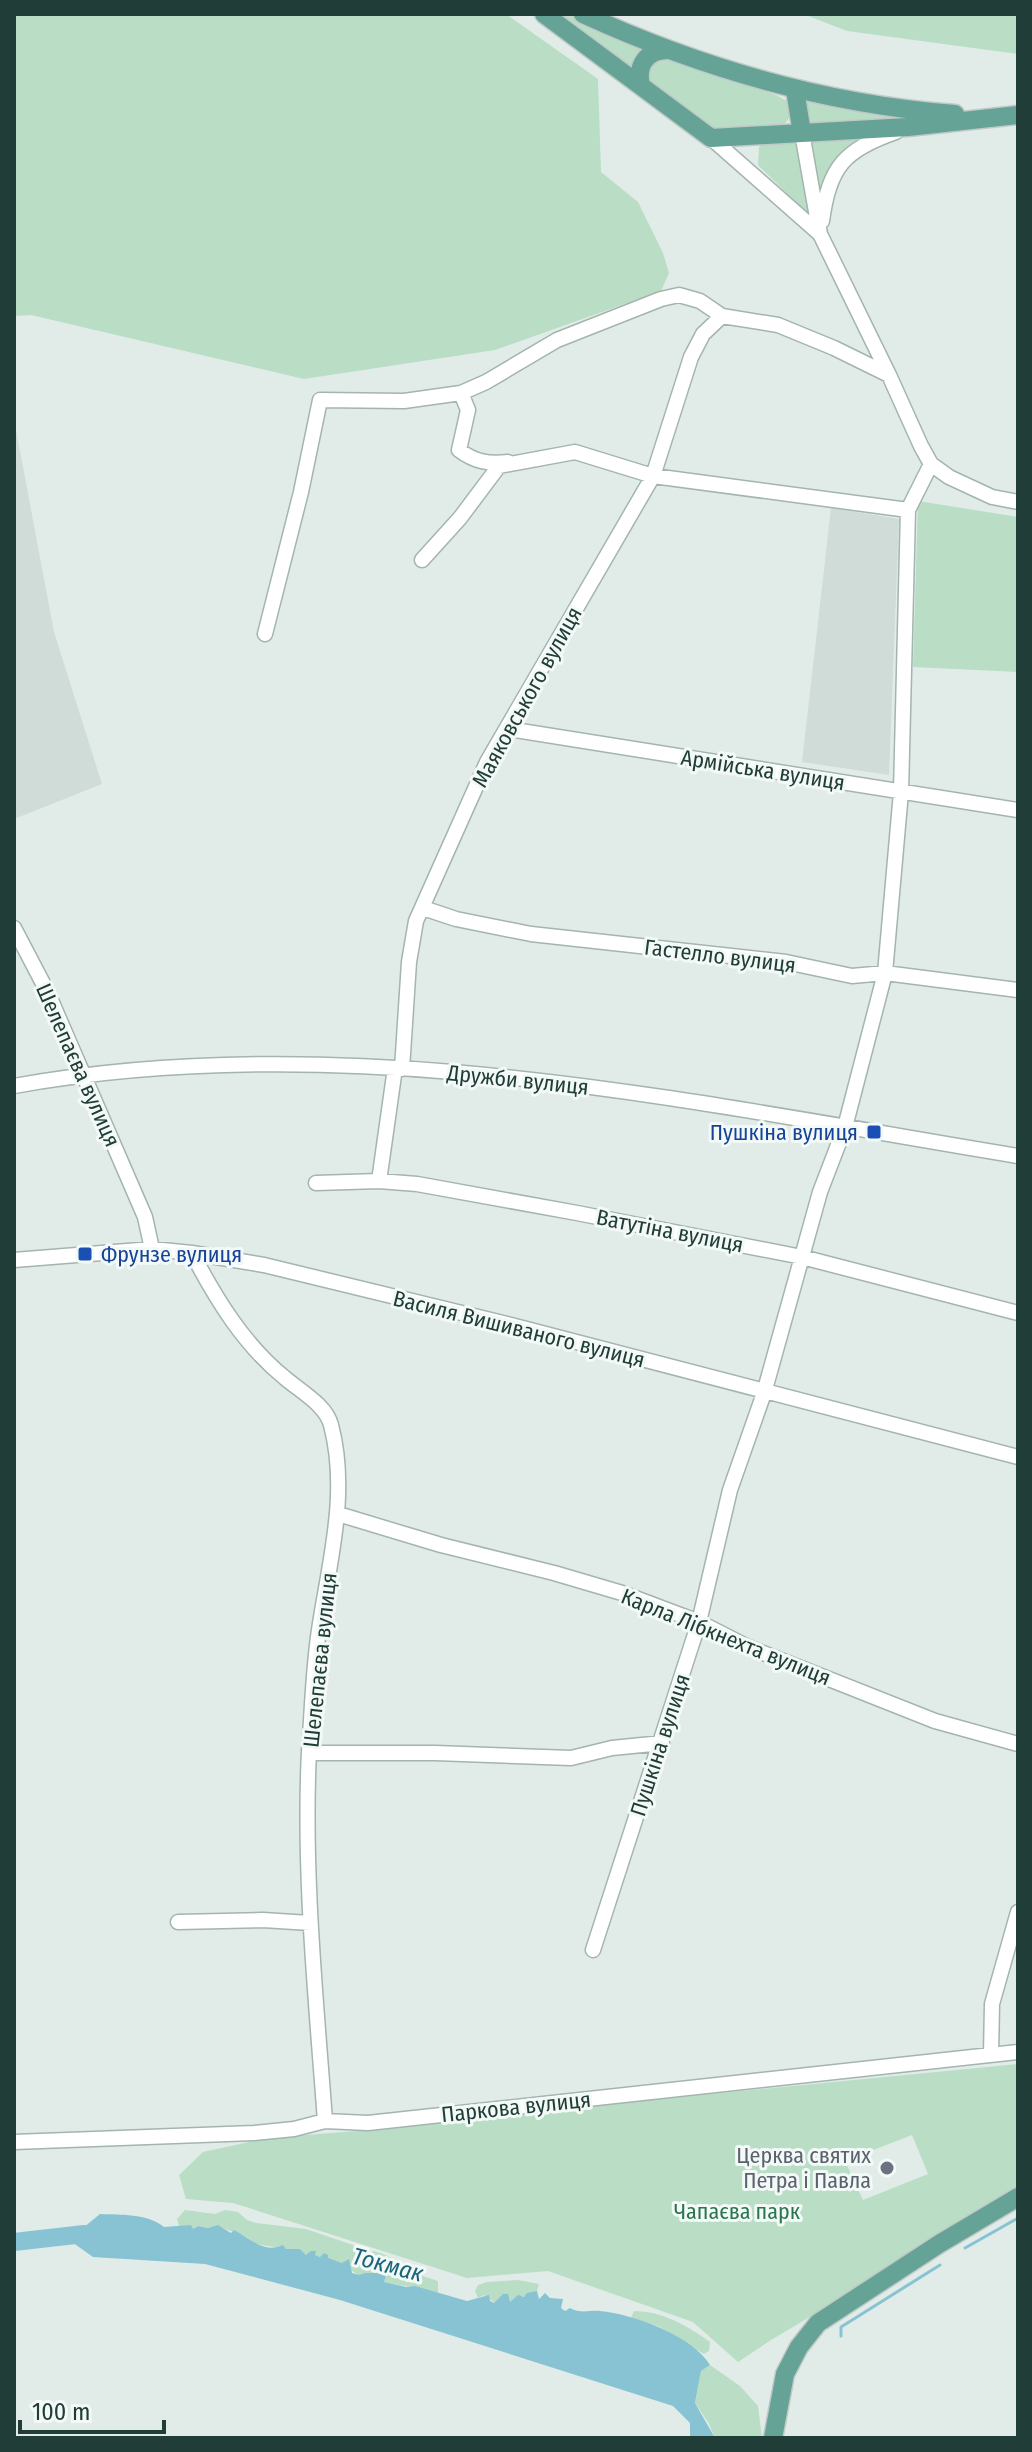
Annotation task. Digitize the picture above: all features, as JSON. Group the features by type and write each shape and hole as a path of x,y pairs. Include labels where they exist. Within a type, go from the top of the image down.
{"main road":[{"path":"544,14 711,138 908,127 1018,115"},
{"path":"583,14 668,50 795,90 928,112 997,117"},
{"path":"641,85 642,63 653,53 668,50"},
{"path":"795,90 802,133"},
{"path":"773,2438 785,2374 799,2347 818,2323 1018,2197"}],"street":[{"path":"820,234 825,192 839,164 870,141 908,127"},
{"path":"802,133 820,234 931,464 949,477 992,497 1018,502"},
{"path":"711,138 820,234"},
{"path":"265,634 301,492 320,400 404,401 461,393 486,382 557,340 661,299 679,295 700,301 722,316 778,325 889,375"},
{"name":"Маяковського вулиця","path":"379,1181 399,1068 416,921 487,762 653,476 691,357 703,334 722,316"},
{"path":"461,393 468,410 459,450 471,460 491,463 575,452 653,476 908,510"},
{"path":"422,560 460,518 499,466 523,460"},
{"name":"Пушкіна вулиця","path":"593,1950 699,1622 730,1490 764,1393 820,1192 845,1127 885,973 901,792 908,510 931,464"},
{"name":"Армійська вулиця","path":"508,729 1018,810"},
{"name":"Гастелло вулиця","path":"423,908 456,919 531,934 786,962 852,976 885,973 1018,990"},
{"name":"Шелепаєва вулиця","path":"14,928 47,991 145,1217 152,1249"},
{"name":"Дружби вулиця","path":"14,1086 83,1074 232,1064 399,1068 547,1082 705,1104 1018,1156"},
{"name":"Ватутіна вулиця","path":"316,1183 379,1181 417,1184 577,1213 802,1257 1018,1313"},
{"name":"Василя Вишиваного вулиця","path":"14,1260 152,1249 264,1265 1018,1457"},
{"name":"Шелепаєва вулиця","path":"192,1253 211,1289 240,1331 283,1376 312,1399 331,1422 338,1514 318,1633 309,1753 310,1923 325,2121"},
{"name":"Карла Лібкнехта вулиця","path":"338,1514 441,1545 568,1577 699,1622 748,1647 935,1721 1018,1744"},
{"path":"309,1753 435,1753 571,1758 612,1748 662,1743"},
{"path":"991,2055 992,2004 1018,1912"},
{"path":"178,1922 263,1920 310,1923"},
{"name":"Паркова вулиця","path":"14,2142 254,2133 294,2129 325,2121 368,2123 1018,2052"}],"shaded area":[{"path":"14,419 54,632 102,784 14,819"},
{"path":"831,508 899,519 889,775 802,762"}],"green space":[{"path":"14,14 506,14 598,79 601,172 638,202 663,253 669,273 661,291 495,350 304,379 31,315 14,316"},
{"path":"552,14 570,14 646,50 634,72"},
{"path":"803,14 1018,14 1018,54 847,31"},
{"path":"663,56 776,95 787,101 790,111 788,120 783,126 713,130 649,82 648,65"},
{"path":"803,100 924,120 808,127"},
{"path":"865,136 833,162 819,201 809,137"},
{"path":"796,137 810,216 758,165 759,147 766,141"},
{"path":"918,501 1018,517 1018,672 913,667"},
{"name":"Чапаєва парк","path":"1018,2064 1018,2193 738,2362 693,2322 548,2271 467,2278 233,2203 186,2199 179,2175 203,2152 268,2138 382,2129 391,2125","holes":["912,2135 928,2174 863,2200 845,2161"]},
{"path":"185,2210 215,2214 225,2210 238,2212 256,2223 306,2229 353,2245 368,2256 373,2251 381,2253 398,2268 438,2281 438,2293 384,2282 387,2274 365,2273 359,2276 342,2263 300,2251 255,2244 218,2226 193,2229 179,2226 177,2219"},
{"path":"518,2280 539,2284 537,2291 510,2302 495,2303 484,2295 478,2298 475,2291 478,2285 487,2282"},
{"path":"634,2311 655,2314 684,2325 710,2342 709,2351 704,2354 658,2326 631,2318"},
{"path":"710,2365 740,2386 758,2406 762,2438 715,2438 695,2403 701,2371"}],"water":[{"path":"100,2214 142,2217 164,2227 191,2225 193,2229 218,2225 269,2248 283,2245 286,2249 300,2249 306,2255 316,2251 315,2255 320,2257 324,2253 328,2258 342,2263 349,2259 352,2273 387,2273 384,2282 415,2286 467,2301 489,2295 494,2303 503,2294 508,2294 510,2302 518,2295 524,2297 537,2291 539,2299 545,2293 550,2298 563,2299 561,2308 565,2311 570,2308 600,2311 645,2322 690,2345 710,2365 701,2371 695,2403 715,2438 690,2438 690,2423 673,2406 340,2300 205,2264 93,2257 62,2235 78,2232"}],"waterway":[{"path":"965,2248 1018,2218"},
{"name":"Токмак","path":"14,2242 84,2234"},
{"path":"841,2336 841,2327 940,2265"}],"place":[{"name":"Пушкіна вулиця","path":"874,1132"},
{"name":"Фрунзе вулиця","path":"85,1254"},
{"name":"Церква святих Петра і Павла","path":"887,2168"}]}
